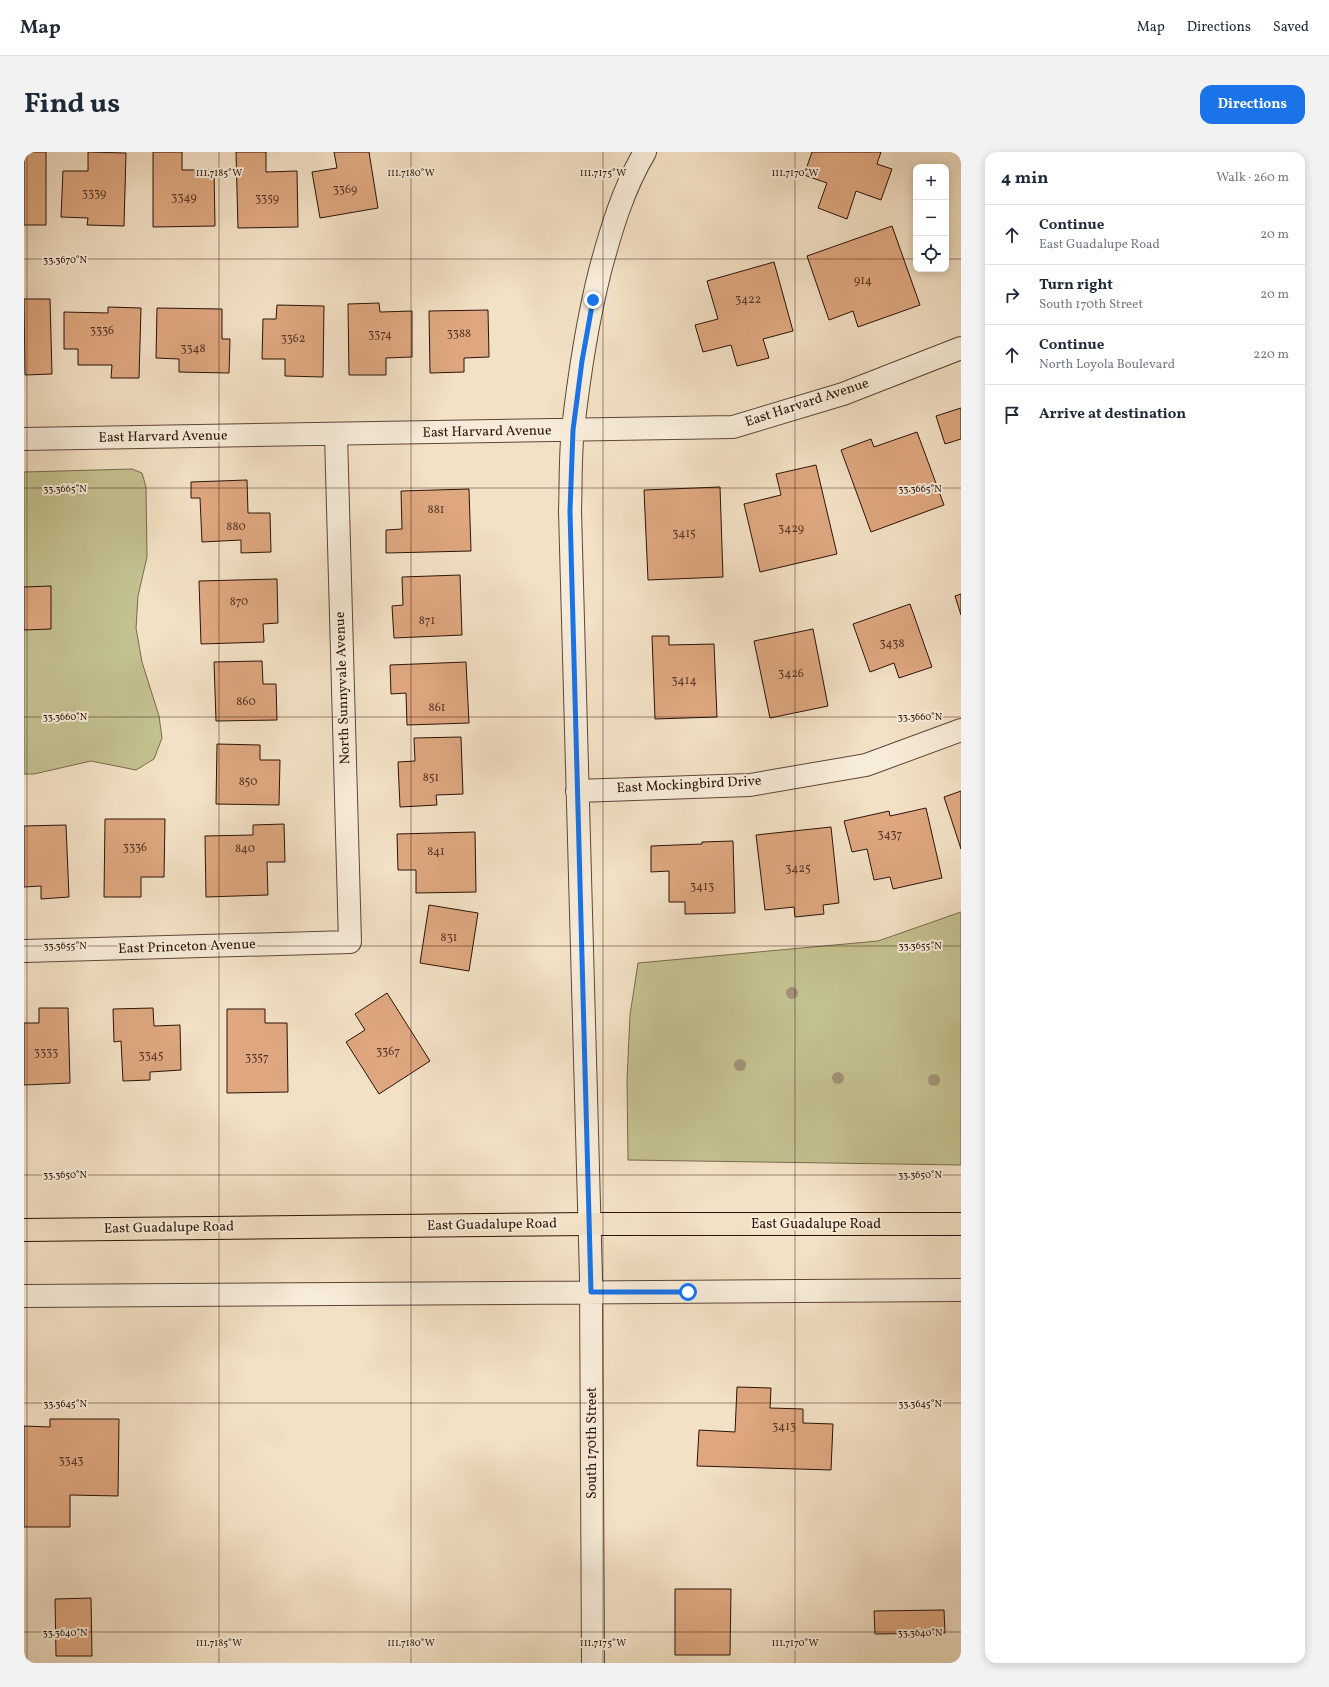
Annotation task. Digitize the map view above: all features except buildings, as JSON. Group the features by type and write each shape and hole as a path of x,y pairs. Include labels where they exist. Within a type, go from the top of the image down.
{"main road":[{"name":"East Guadalupe Road","path":"24,1230 590,1224 961,1224"}],"street":[{"name":"South 170th Street","path":"593,1663 590,1224 570,511 573,430 582,361 593,300 616,217 645,152"},
{"name":"East Harvard Avenue","path":"24,439 734,427 842,394 961,348"},
{"name":"North Sunnyvale Avenue","path":"336,434 350,942"},
{"name":"East Mockingbird Drive","path":"577,791 750,785 866,765 961,730"},
{"name":"East Princeton Avenue","path":"24,951 350,942"},
{"path":"24,1296 961,1290"}],"shaded area":[{"path":"132,469 142,473 146,487 147,557 138,596 136,628 142,662 159,716 162,738 154,759 136,770 91,761 34,774 24,774 24,472"},
{"path":"961,912 961,1165 628,1160 627,1080 630,1015 638,963 878,941"}],"route":[{"path":"593,300 582,361 573,430 570,511 591,1292 688,1292"}]}
